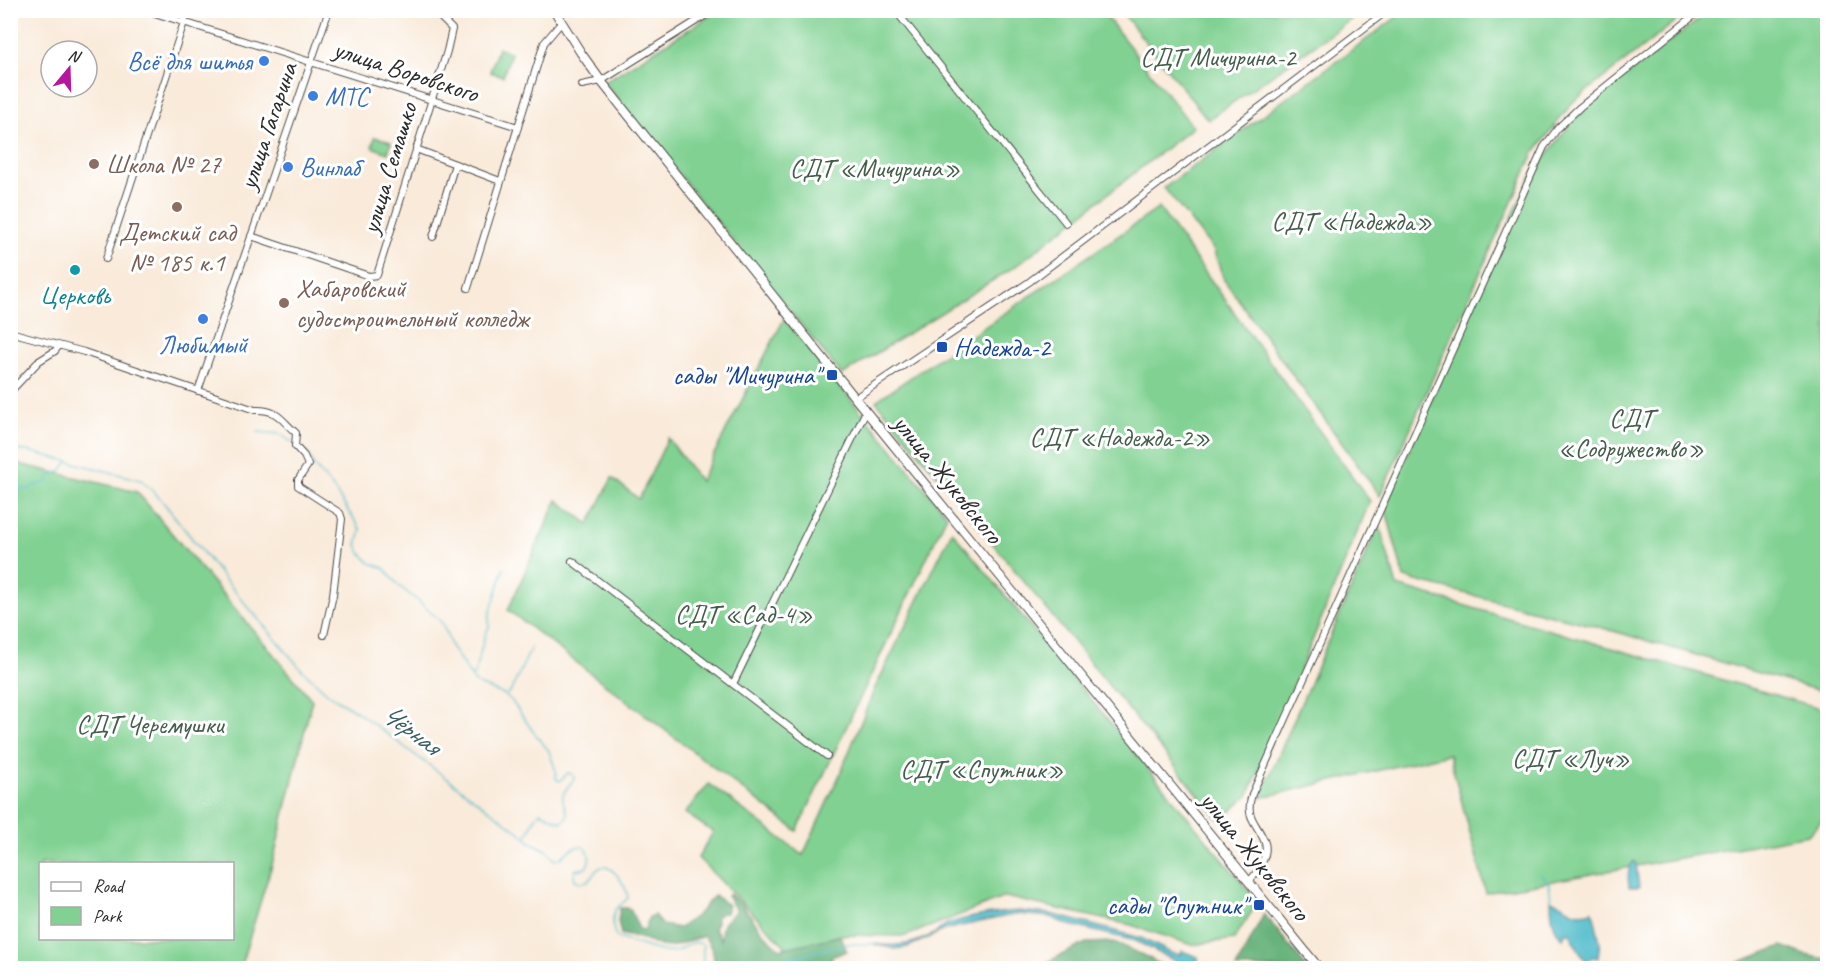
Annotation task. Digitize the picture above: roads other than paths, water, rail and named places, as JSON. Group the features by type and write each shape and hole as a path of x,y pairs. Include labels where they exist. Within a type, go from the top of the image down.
{"main road":[{"name":"улица Жуковского","path":"554,10 601,81 1319,969"}],"street":[{"name":"улица Воровского","path":"145,10 518,127"},
{"path":"106,260 188,10"},
{"name":"улица Гагарина","path":"198,392 329,10"},
{"name":"улица Семашко","path":"250,236 369,276 377,274 452,29 433,10"},
{"path":"582,85 601,81 714,10"},
{"path":"895,10 1066,223"},
{"path":"855,398 1029,282 1388,10"},
{"path":"1249,882 1259,871 1266,849 1250,817 1252,794 1544,147 1558,128 1580,107 1701,10"},
{"path":"468,288 544,43 561,23"},
{"path":"416,150 500,182"},
{"path":"433,237 455,164"},
{"path":"10,332 84,352 255,410 278,414 295,431 297,436 295,446 308,465 298,480 298,486 342,516 333,595 324,636"},
{"path":"10,392 39,362 59,346"},
{"path":"733,684 866,411"},
{"path":"572,561 827,756"}],"water":[{"path":"1634,861 1639,887 1629,887 1629,870"},
{"path":"1551,900 1575,912 1593,911 1600,942 1598,958 1592,957 1586,961 1573,941 1571,933 1565,933 1563,938 1559,935 1553,921"},
{"path":"1018,911 1051,914 1141,938 1171,953 1181,955 1182,951 1198,957 1199,968 1182,968 1181,964 1136,941 1066,924 1050,917 1017,914 947,929 908,947 895,949 873,944 898,945 914,942 956,921"}],"waterway":[{"path":"258,432 280,434 293,443"},
{"path":"300,447 307,452 314,466 333,488 361,530 357,545 361,553 370,563 384,568 399,586 442,623 452,648 474,681 511,700 549,751 556,771 556,779 560,781 568,773 573,774 574,779 563,795 567,813 565,819 561,822 541,812 526,837"},
{"name":"Чёрная","path":"10,450 28,451 141,480 159,497 221,575 301,669 331,696 356,711 530,842 547,850 555,860 577,847 585,848 589,854 588,863 586,868 575,870 575,880 586,882 598,868 607,867 619,878 627,894 628,898 616,909 613,916 613,928 618,938 666,952 675,951 691,943 699,943 703,945 703,968"},
{"path":"10,489 18,493 23,488 29,490 33,486 48,482 48,477 61,471 68,461"},
{"path":"471,676 474,675 489,627 489,617 504,568"},
{"path":"507,694 511,691 531,648"},
{"path":"1541,875 1549,883 1551,900"},
{"path":"787,955 793,957 847,944 873,944"}],"place":[{"name":"Всё для шитья","path":"264,61"},
{"name":"МТС","path":"313,96"},
{"name":"Школа № 27","path":"94,164"},
{"name":"Винлаб","path":"288,167"},
{"name":"Детский сад № 185 к.1","path":"177,207"},
{"name":"Церковь","path":"75,270"},
{"name":"Хабаровский судостроительный колледж","path":"284,303"},
{"name":"Любимый","path":"203,319"},
{"name":"Надежда-2","path":"942,347"},
{"name":"сады \"Мичурина\"","path":"832,375"},
{"name":"сады \"Спутник\"","path":"1259,905"}],"park label":[{"name":"СДТ Мичурина-2","path":"1218,57"},
{"name":"СДТ «Мичурина»","path":"875,168"},
{"name":"СДТ «Надежда»","path":"1352,221"},
{"name":"СДТ «Содружество»","path":"1631,433"},
{"name":"СДТ «Надежда-2»","path":"1120,437"},
{"name":"СДТ «Сад-4»","path":"744,614"},
{"name":"СДТ Черемушки","path":"150,724"},
{"name":"СДТ «Луч»","path":"1571,758"},
{"name":"СДТ «Спутник»","path":"982,769"}]}
